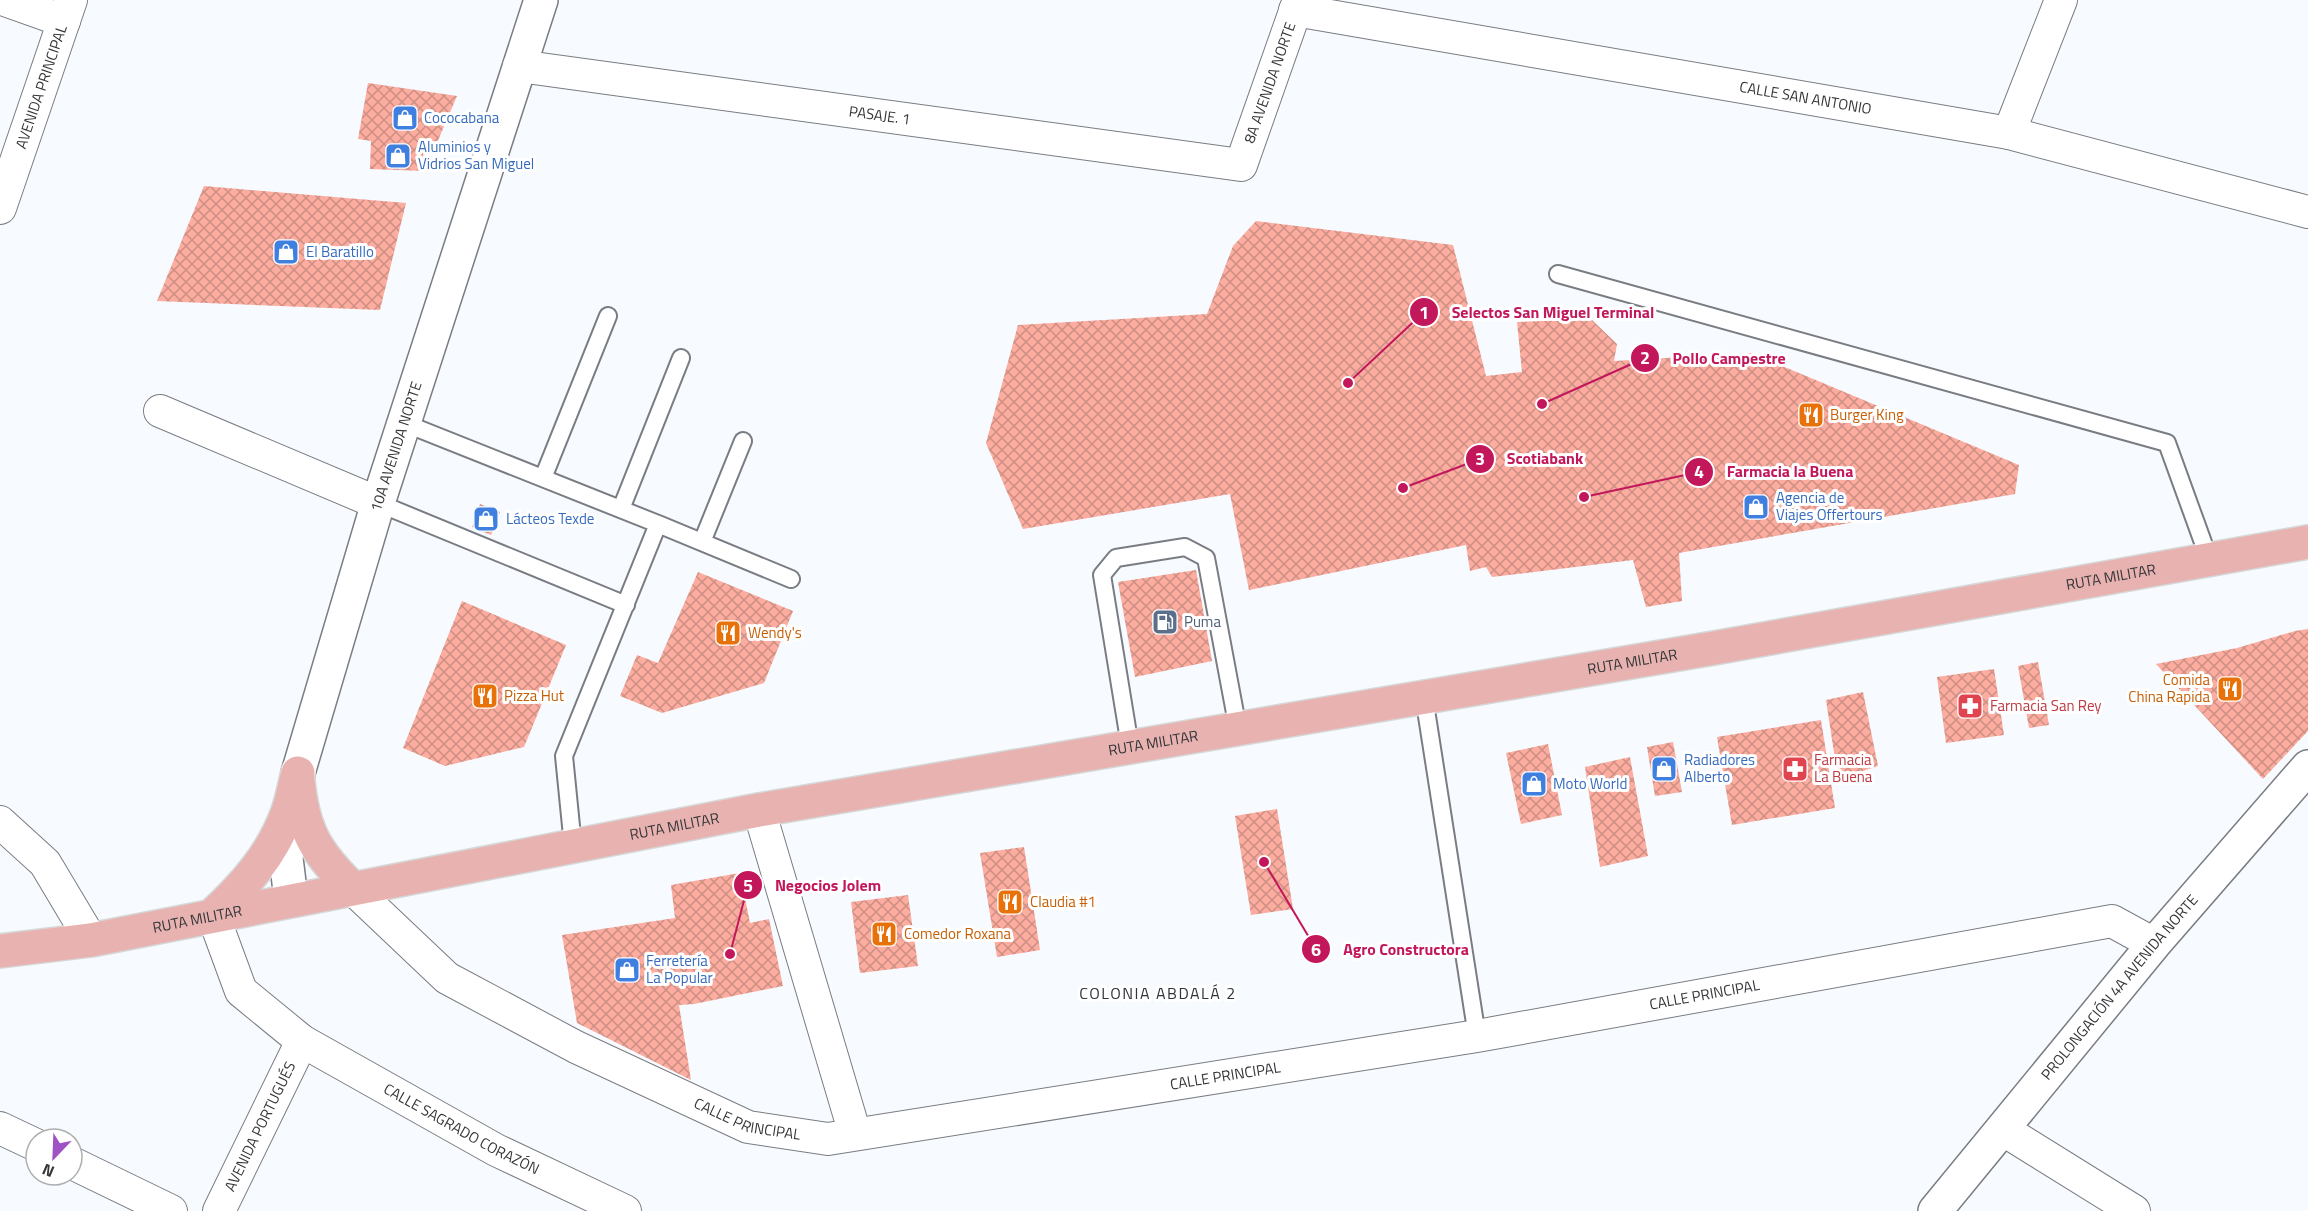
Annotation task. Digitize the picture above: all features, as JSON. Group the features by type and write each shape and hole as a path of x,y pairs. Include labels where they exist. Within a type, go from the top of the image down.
{"main road":[{"name":"RUTA MILITAR","path":"0,951 91,940 291,899 759,810 1702,650 2308,542"},
{"path":"298,773 301,806 311,837 328,865 352,888"},
{"path":"213,915 244,887 268,852 287,814 298,773"}],"street":[{"path":"5,0 67,10"},
{"name":"10A AVENIDA NORTE","path":"291,899 286,858 298,773 378,503 541,0"},
{"path":"2009,133 2061,0"},
{"name":"CALLE SAN ANTONIO","path":"1297,5 2009,133 2308,212"},
{"name":"8A AVENIDA NORTE","path":"1241,165 1297,5"},
{"name":"AVENIDA PRINCIPAL","path":"0,208 67,10"},
{"name":"PASAJE. 1","path":"519,66 1241,165"},
{"path":"160,411 378,503"},
{"name":"PROLONGACIÓN 4A AVENIDA NORTE","path":"1935,1211 2154,944 2308,767"},
{"path":"759,810 855,1134"},
{"path":"0,822 45,863 91,940"},
{"name":"CALLE PRINCIPAL","path":"352,888 447,978 576,1047 748,1127 828,1139 1477,1036 2112,921 2154,944"},
{"name":"CALLE SAGRADO CORAZÓN","path":"213,915 241,991 302,1041 496,1150 626,1211"},
{"name":"AVENIDA PORTUGUÉS","path":"219,1211 302,1041"},
{"path":"0,1128 24,1139"},
{"path":"2002,1130 2134,1211"},
{"path":"84,1169 171,1211"}],"lane":[{"path":"1558,274 2167,443 2209,559"},
{"path":"543,478 608,316"},
{"path":"621,509 681,358"},
{"path":"404,423 790,579"},
{"path":"702,542 743,441"},
{"path":"378,503 626,605"},
{"path":"573,846 564,756 658,524"},
{"path":"1130,747 1102,575 1116,558 1185,547 1206,558 1238,729"},
{"path":"1424,697 1477,1036"}],"building":[{"name":"Cococabana","path":"368,83 457,96 436,145 426,143 425,171 370,169 371,141 358,139"},
{"name":"El Baratillo","path":"204,186 406,203 380,310 157,301"},
{"path":"1256,221 1453,245 1486,376 1522,372 1517,322 1591,319 1617,344 1614,361 1751,353 2019,465 2015,494 1679,553 1682,601 1646,607 1633,560 1492,577 1486,567 1470,571 1466,545 1249,590 1230,494 1023,529 986,443 1018,325 1207,314 1233,246"},
{"name":"Lácteos Texde","path":"480,504 500,512 491,535 472,527"},
{"name":"Puma","path":"1196,570 1212,661 1135,677 1118,582"},
{"name":"Wendy's","path":"698,572 793,611 764,683 662,713 620,696 637,655 658,663"},
{"name":"Pizza Hut","path":"462,601 566,645 524,747 445,766 403,748"},
{"name":"Comida China Rapida","path":"2308,629 2308,731 2263,779 2156,664 2237,648"},
{"path":"2038,662 2049,725 2029,728 2018,666"},
{"name":"Farmacia San Rey","path":"1994,669 2004,735 1946,743 1937,677"},
{"path":"1863,692 1878,766 1838,779 1826,700"},
{"name":"Farmacia La Buena","path":"1821,720 1835,808 1732,825 1717,737"},
{"name":"Radiadores Alberto","path":"1673,742 1682,792 1655,796 1647,747"},
{"name":"Moto World","path":"1548,744 1562,815 1521,824 1506,753"},
{"path":"1630,757 1648,856 1600,867 1585,767"},
{"path":"1277,809 1293,909 1251,915 1235,816"},
{"name":"Claudia #1","path":"1024,847 1040,950 997,957 980,853"},
{"path":"740,873 750,923 769,919 783,986 679,1005 691,1080 577,1023 562,935 675,918 671,885"},
{"name":"Comedor Roxana","path":"908,895 918,966 860,973 851,902"}],"place":[{"name":"Cococabana","path":"405,118"},
{"name":"Aluminios y Vidrios San Miguel","path":"398,156"},
{"name":"El Baratillo","path":"286,252"},
{"name":"Selectos San Miguel Terminal","path":"1348,383"},
{"name":"Pollo Campestre","path":"1542,404"},
{"name":"Burger King","path":"1811,415"},
{"name":"Scotiabank","path":"1403,488"},
{"name":"Farmacia la Buena","path":"1584,497"},
{"name":"Agencia de Viajes Offertours","path":"1756,507"},
{"name":"Lácteos Texde","path":"486,519"},
{"name":"Puma","path":"1165,622"},
{"name":"Wendy's","path":"728,633"},
{"name":"Comida China Rapida","path":"2230,689"},
{"name":"Pizza Hut","path":"485,696"},
{"name":"Farmacia San Rey","path":"1970,706"},
{"name":"Radiadores Alberto","path":"1664,769"},
{"name":"Farmacia La Buena","path":"1795,769"},
{"name":"Moto World","path":"1534,784"},
{"name":"Agro Constructora","path":"1264,862"},
{"name":"Claudia #1","path":"1010,902"},
{"name":"Comedor Roxana","path":"884,934"},
{"name":"Negocios Jolem","path":"730,954"},
{"name":"Ferretería La Popular","path":"627,970"}],"district":[{"name":"COLONIA ABDALÁ 2","path":"1158,993"}]}
